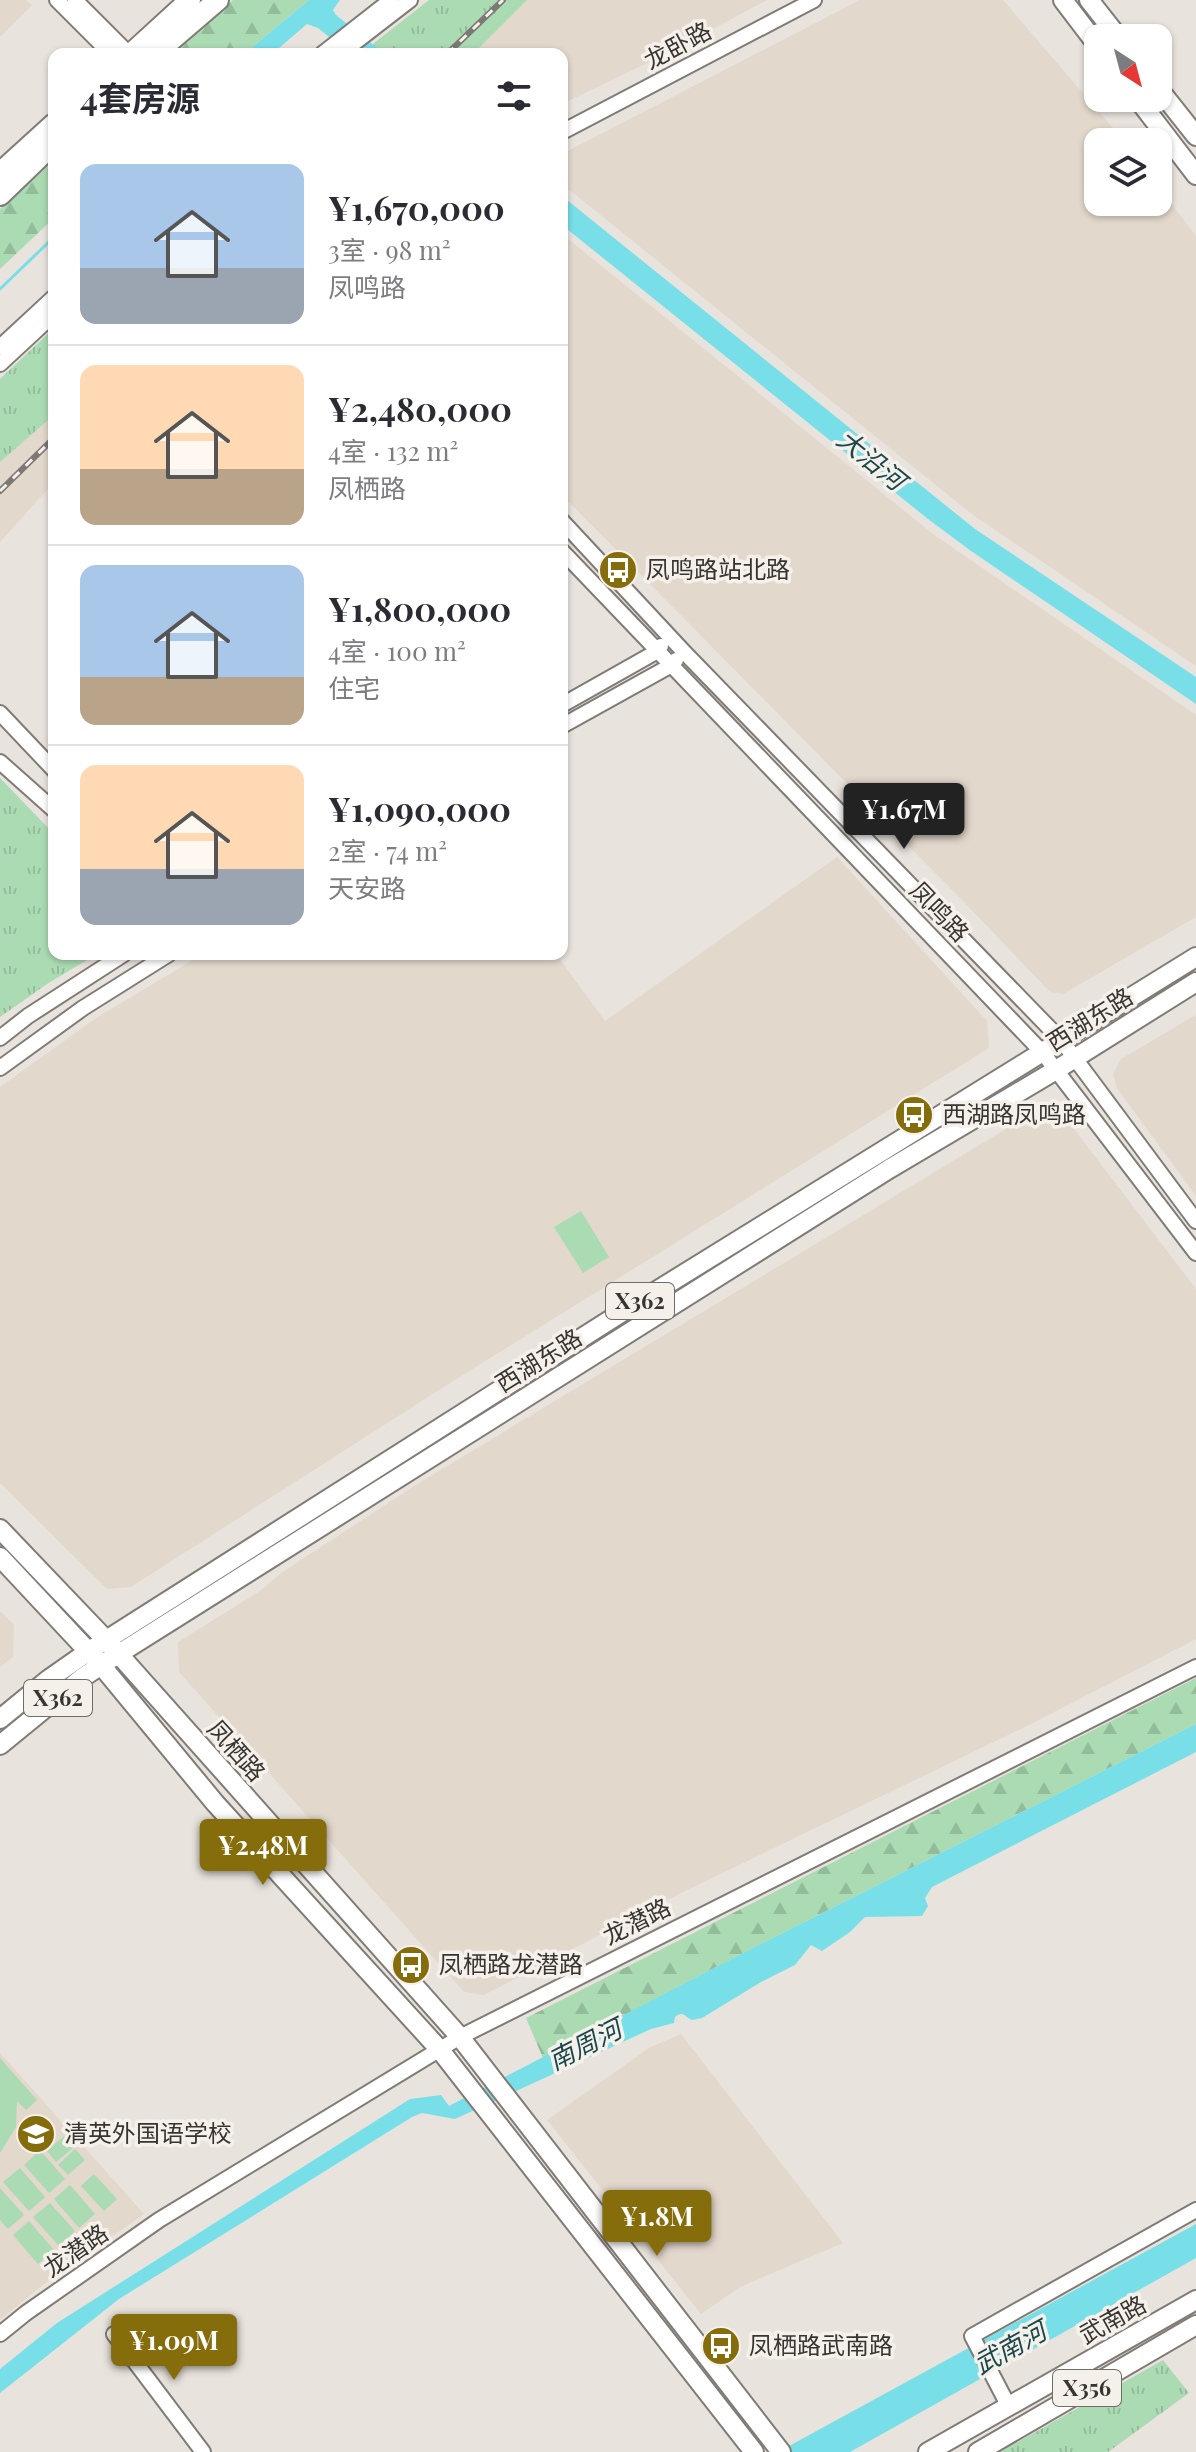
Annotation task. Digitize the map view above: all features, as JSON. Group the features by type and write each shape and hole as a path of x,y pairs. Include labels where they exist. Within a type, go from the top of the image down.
{"highway":[{"path":"137,48 190,0"},
{"path":"162,48 218,0"},
{"path":"0,173 48,129"},
{"path":"0,195 48,149"}],"main road":[{"path":"1063,0 1084,28"},
{"path":"1089,0 1108,24"},
{"path":"1172,106 1196,136"},
{"path":"1148,112 1196,175"},
{"name":"西湖东路","path":"113,1648 624,1311 1196,957"},
{"name":"西湖东路","path":"0,1719 49,1679 113,1648 1196,982"},
{"name":"凤栖路","path":"0,1529 113,1648 460,2037 777,2446"},
{"name":"凤栖路","path":"0,1557 95,1658 215,1803 440,2050 754,2452"},
{"name":"西湖东路","path":"0,1745 95,1658"},
{"name":"武南路","path":"928,2452 1196,2300"},
{"name":"武南路","path":"978,2452 1196,2325"}],"street":[{"path":"57,0 105,48"},
{"path":"75,0 124,48"},
{"path":"364,30 391,0"},
{"path":"338,48 410,0"},
{"name":"龙卧路","path":"568,129 814,0"},
{"path":"0,347 48,303"},
{"path":"0,364 48,320"},
{"name":"凤鸣路","path":"568,527 684,652 1062,1041 1196,1221"},
{"name":"凤鸣路","path":"568,557 1043,1053 1196,1253"},
{"path":"568,702 656,652 670,637"},
{"path":"568,723 670,666 684,652"},
{"path":"0,713 48,764"},
{"path":"0,762 48,805"},
{"path":"0,1038 28,1016 115,960"},
{"path":"0,1068 83,1008 159,960"},
{"name":"龙潜路","path":"0,2334 159,2220 460,2037 1196,1667"},
{"path":"1008,2405 972,2336 1196,2210"},
{"path":"114,2334 203,2452"}],"shaded area":[{"path":"0,0 26,0 32,5 0,37"},
{"path":"527,0 767,0 670,52 568,101 568,48 479,48"},
{"path":"860,0 1003,0 1084,94 1084,112 1099,112 1113,128 1084,128 1084,216 1172,216 1172,204 1196,236 1196,666 973,515 568,189 568,151"},
{"path":"568,239 933,534 1196,715 1196,917 1063,994 1050,992 568,501"},
{"path":"48,420 48,489 0,542 0,462"},
{"path":"837,857 987,1021 989,1048 442,1388 131,1587 107,1589 0,1483 0,1087 99,1016 193,960 560,960 605,1021"},
{"path":"1196,1015 1196,1196 1117,1088 1113,1074 1121,1059"},
{"path":"1036,1111 1065,1117 1196,1289 1196,1639 1029,1725 685,1891 484,1995 464,1992 179,1672 178,1642 260,1591 281,1573 419,1483"},
{"path":"0,1611 14,1625 13,1657 0,1667"},
{"path":"681,2034 843,2243 740,2287 701,2314 547,2120 649,2048"},
{"name":"清英外国语学校","path":"0,2053 144,2214 43,2285 0,2320"}],"green space":[{"path":"233,0 309,0 251,48 180,48"},
{"path":"429,0 527,0 479,48 368,48"},
{"path":"48,166 48,224 0,269 0,209"},
{"path":"48,334 48,420 0,462 0,379"},
{"path":"0,778 48,828 48,960 87,960 0,1017"},
{"path":"581,1211 609,1257 583,1273 554,1227"},
{"path":"1196,1678 1196,1724 741,1954 543,2058 526,2018"},
{"path":"0,2058 37,2100 26,2110 17,2101 16,2127 0,2153"},
{"path":"64,2136 74,2147 56,2162 47,2151"},
{"path":"75,2149 85,2160 68,2175 58,2165"},
{"path":"40,2150 65,2179 49,2193 24,2165"},
{"path":"20,2168 45,2197 29,2211 3,2182"},
{"path":"94,2174 117,2199 104,2211 81,2186"},
{"path":"70,2185 95,2214 79,2228 54,2199"},
{"path":"0,2188 24,2215 8,2229 0,2220"},
{"path":"50,2203 75,2231 59,2246 33,2217"},
{"path":"29,2221 54,2250 38,2264 13,2235"},
{"path":"1163,2360 1189,2393 1108,2452 1000,2452"}],"water":[{"path":"309,0 340,0 333,10 336,15 377,48 343,48 318,28 307,24 279,48 251,48"},
{"name":"大沿河","path":"568,201 975,529 1196,677 1196,704 928,519 568,230"},
{"name":"南周河","path":"1196,1724 1196,1752 932,1887 925,1898 928,1906 922,1916 865,1917 850,1932 822,1951 811,1945 795,1965 702,2018 692,2020 678,2015 674,2023 651,2029 455,2119 422,2113 412,2117 119,2299 0,2393 0,2369 57,2323 410,2099 441,2095 449,2106"},
{"name":"武南河","path":"1196,2224 1196,2258 850,2452 778,2452"}],"waterway":[{"path":"0,289 48,243"}],"railway":[{"path":"453,48 503,0"},
{"path":"0,491 48,444"}],"place":[{"name":"凤鸣路站北路","path":"618,570"},
{"name":"西湖路凤鸣路","path":"914,1115"},
{"name":"凤栖路龙潜路","path":"411,1965"},
{"name":"清英外国语学校","path":"36,2134"},
{"name":"凤栖路武南路","path":"721,2346"}]}
